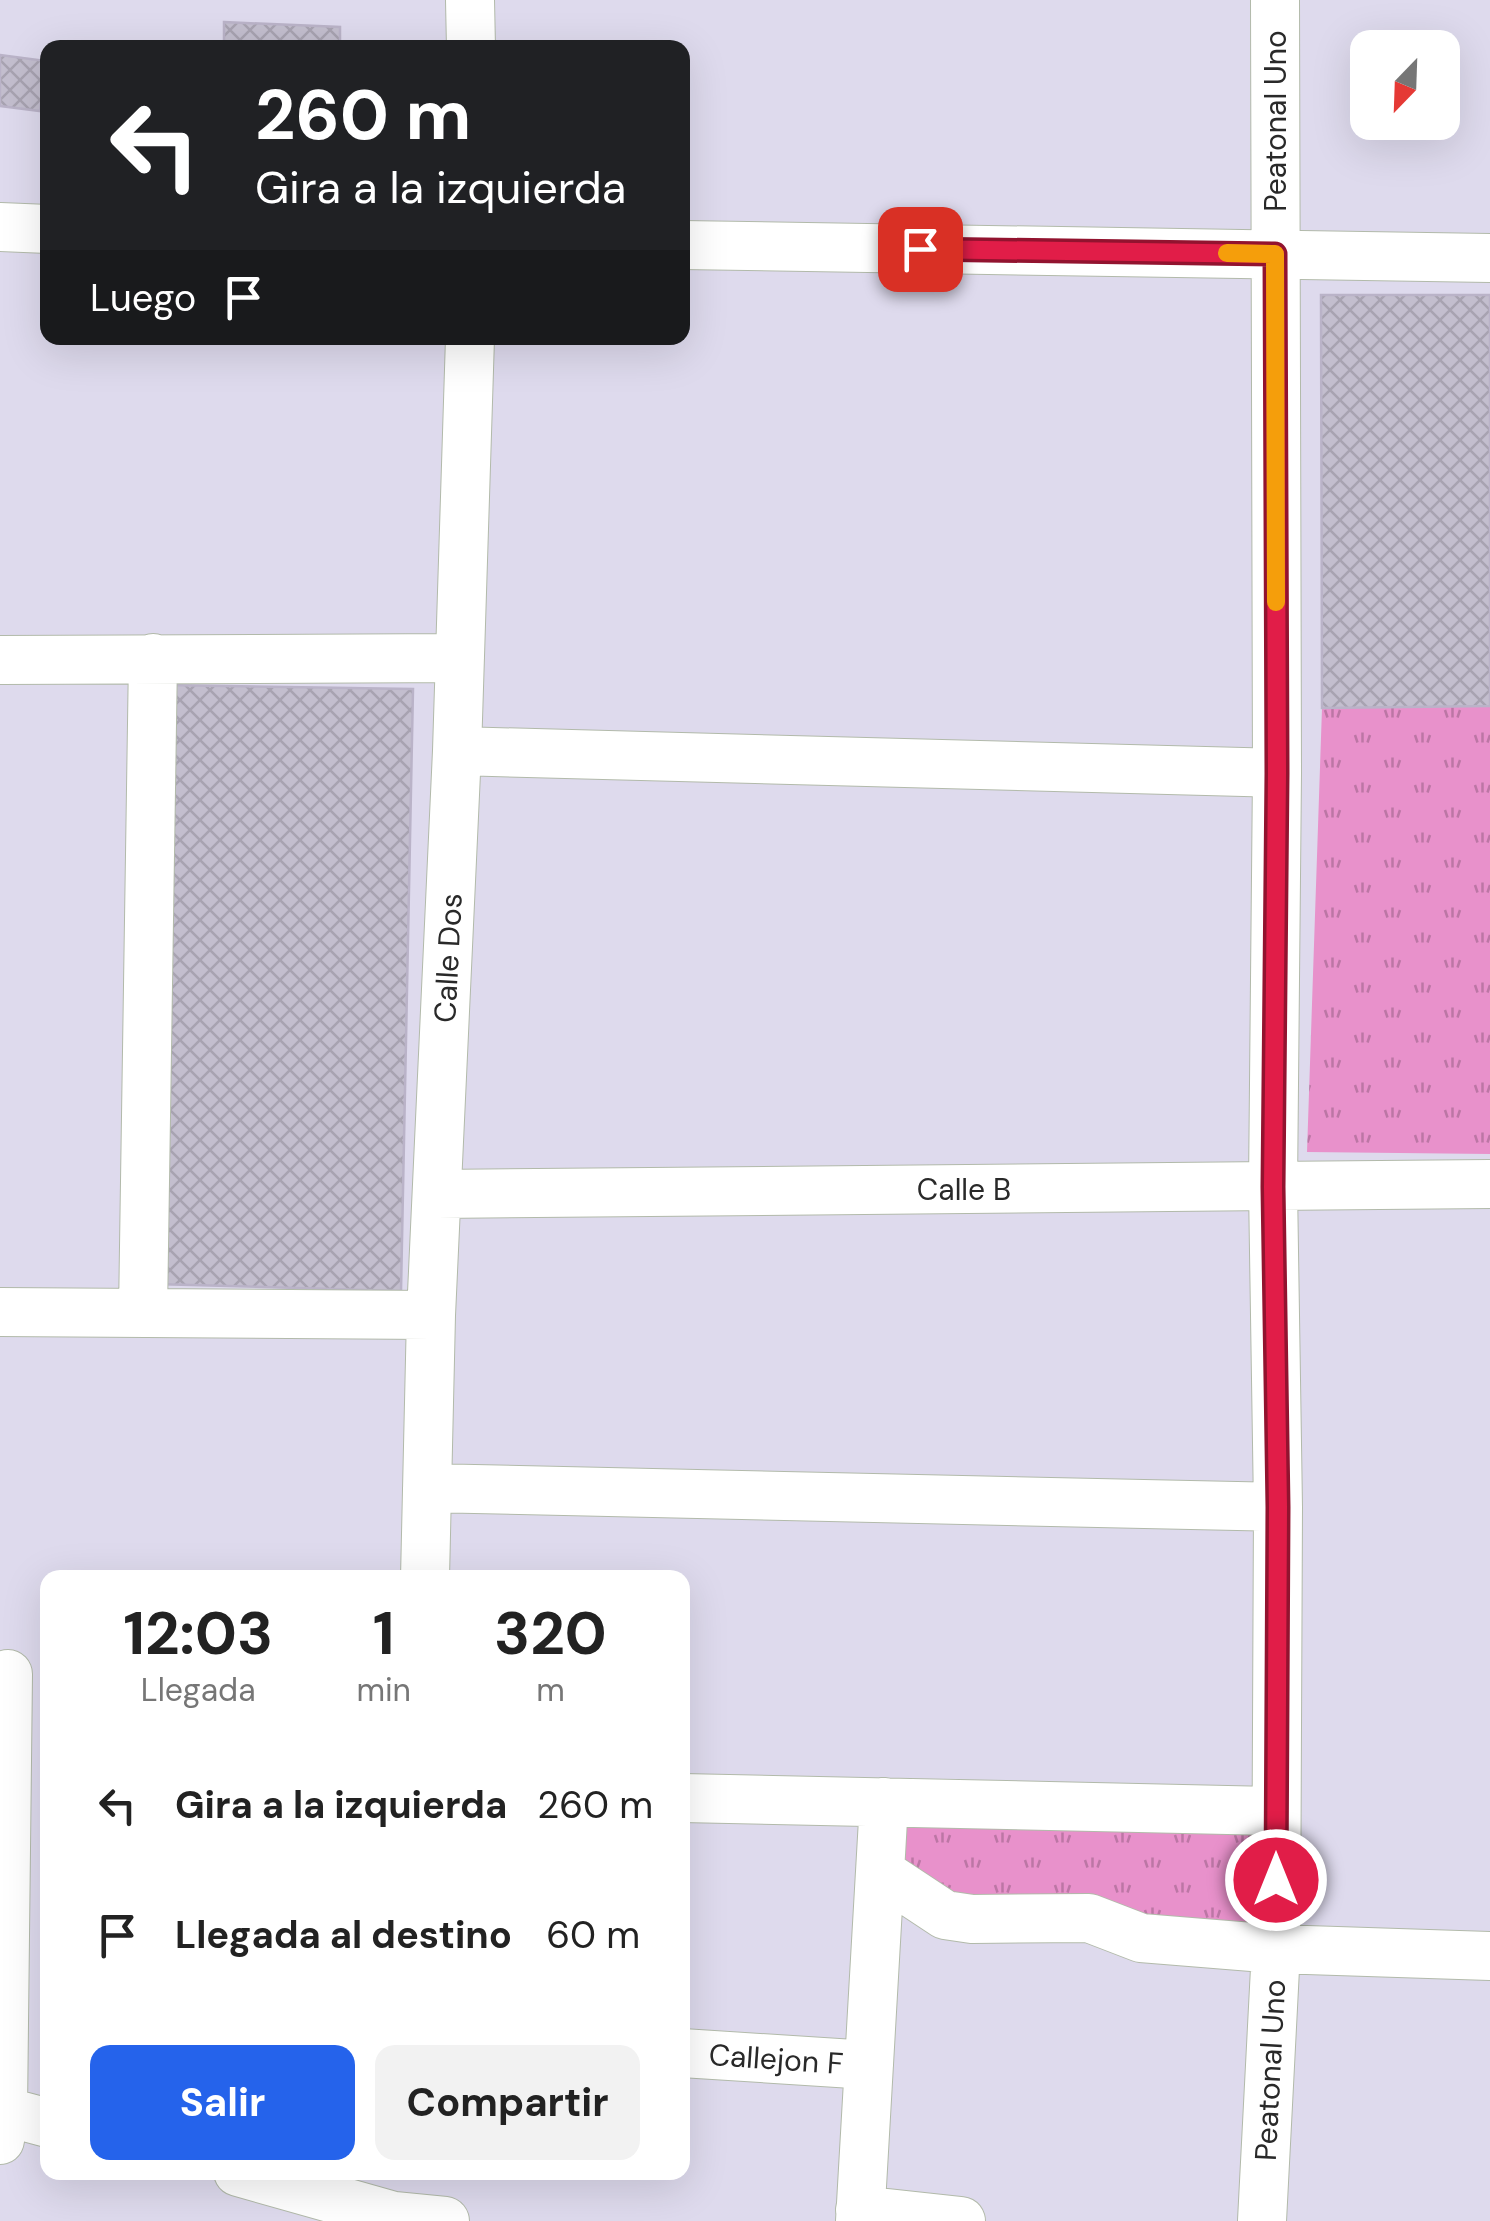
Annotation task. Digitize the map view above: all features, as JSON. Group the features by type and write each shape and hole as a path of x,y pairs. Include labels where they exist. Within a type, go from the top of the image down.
{"street":[{"path":"470,0 471,40"},
{"name":"Peatonal Uno","path":"1262,2221 1276,1948 1275,0"},
{"path":"0,227 40,228"},
{"path":"690,245 1490,258"},
{"name":"Calle Dos","path":"425,1570 431,1315 457,751 470,345"},
{"path":"144,1313 154,658"},
{"path":"0,660 460,658"},
{"path":"457,751 1277,773"},
{"name":"Calle B","path":"437,1194 1490,1184"},
{"path":"0,1312 431,1315"},
{"path":"427,1488 1278,1507"},
{"path":"17,2125 18,1674"},
{"path":"690,1798 1276,1812"},
{"path":"884,1802 860,2216 961,2221"},
{"path":"880,1872 945,1915 972,1919 1089,1918 1141,1938 1276,1948 1490,1956"},
{"name":"Callejon F","path":"690,2053 869,2065"},
{"path":"279,2180 395,2203 445,2221"}],"green space":[{"path":"1490,706 1490,1154 1307,1152 1322,708"},
{"path":"892,1809 1267,1819 1268,1940 975,1913 887,1870"}],"building":[{"path":"224,22 340,27 340,40 224,40"},
{"path":"0,55 40,60 40,111 0,106"},
{"path":"1321,295 1490,295 1490,706 1322,708"},
{"path":"163,685 413,689 401,1291 155,1284"}],"slow traffic":[{"path":"1227,253 1275,254 1276,602"}],"route":[{"path":"920,249 1275,254 1276,1880"}]}
